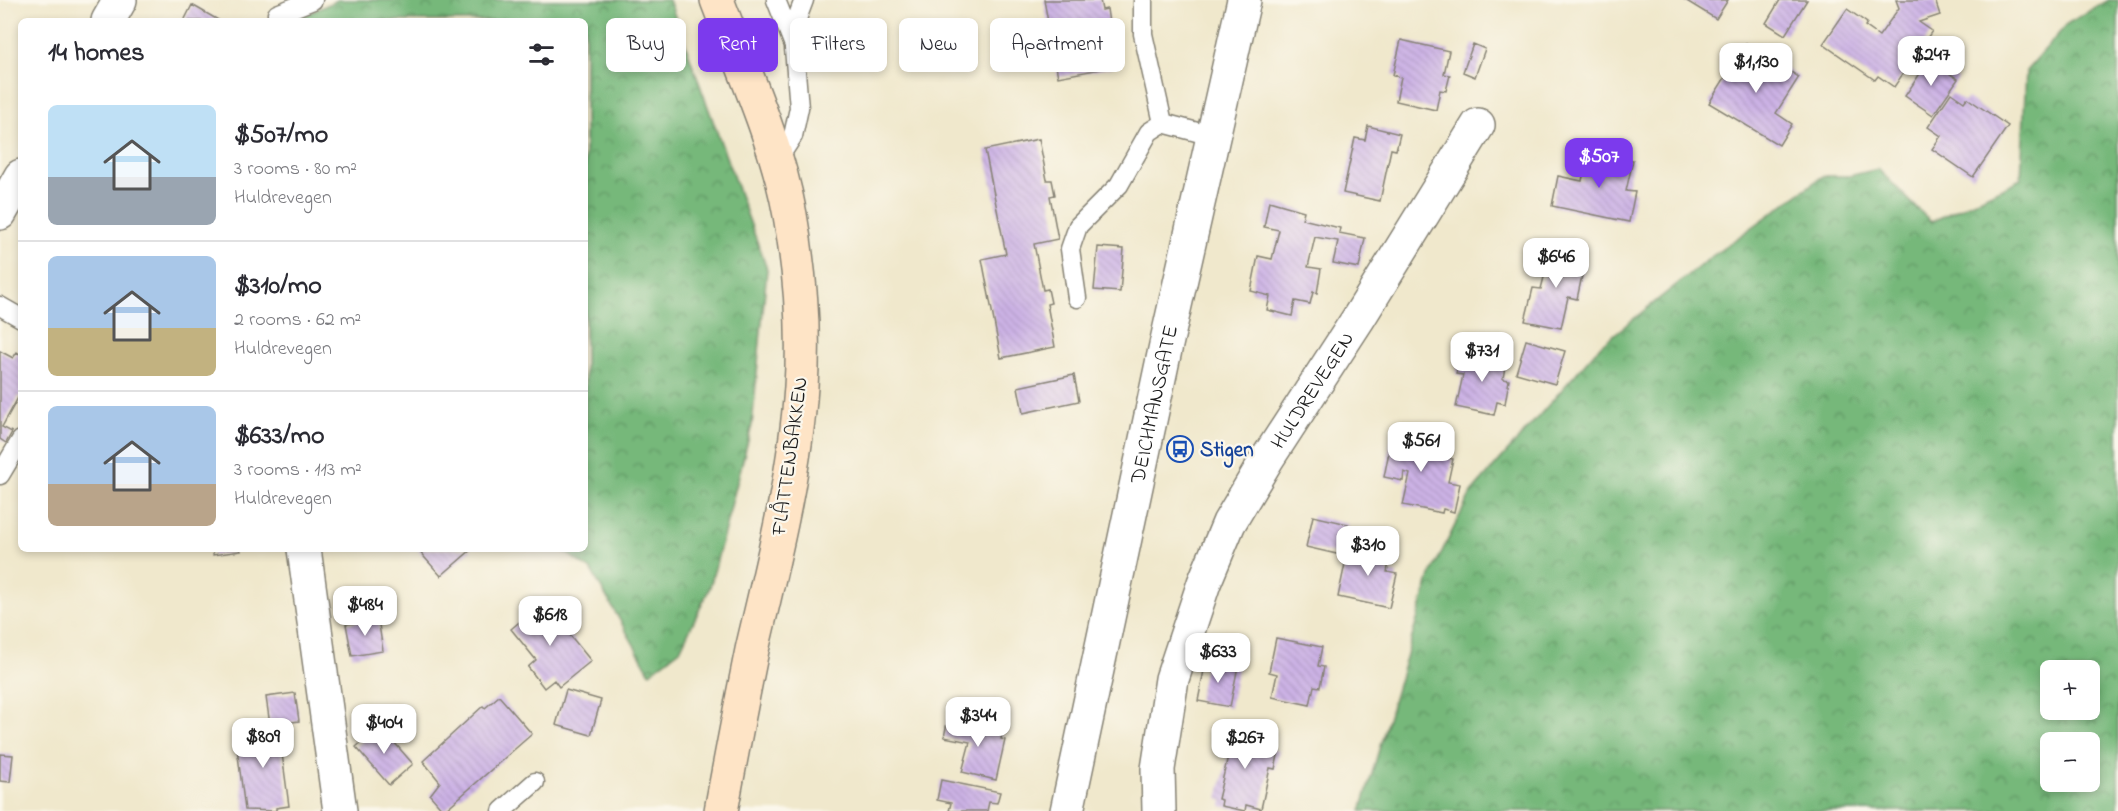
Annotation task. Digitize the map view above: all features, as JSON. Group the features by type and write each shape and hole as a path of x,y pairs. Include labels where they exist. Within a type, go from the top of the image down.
{"main road":[{"name":"FLÅTTENBAKKEN","path":"717,0 776,162 789,212 797,261 802,320 801,386 794,447 779,531 749,666 721,811"}],"street":[{"path":"110,18 120,0"},
{"name":"DEICHMANSGATE","path":"1066,811 1212,136 1244,0"},
{"name":"HULDREVEGEN","path":"1159,811 1158,769 1172,679 1204,583 1229,523 1478,125"},
{"path":"0,213 18,181"},
{"path":"304,552 340,811"}],"lane":[{"path":"273,12 313,0"},
{"path":"776,0 790,37"},
{"path":"799,18 804,0"},
{"path":"1143,0 1143,34 1162,123"},
{"path":"776,162 793,136 799,108 796,72"},
{"path":"1077,298 1070,249 1078,226 1119,185 1149,132 1162,123 1212,136"},
{"path":"0,306 18,316"},
{"path":"0,475 18,445"},
{"path":"502,811 535,782"}],"green space":[{"path":"338,0 669,0 676,18 606,18 606,72 686,72 686,47 767,269 752,425 710,587 680,650 650,673 591,570 564,552 588,552 588,18 299,18"},
{"path":"2109,0 2118,0 2118,811 1361,811 1430,576 1471,493 1601,345 1711,257 1823,176 1849,176 1878,169 1931,222 2021,179 2026,71 2068,23"}],"building":[{"path":"1044,0 1100,0 1102,10 1107,9 1108,18 1047,18"},
{"path":"1685,0 1728,0 1716,19"},
{"path":"1780,0 1807,0 1785,35 1766,23"},
{"path":"1896,0 1935,0 1940,15 1919,22 1932,31 1894,87 1878,76 1875,80 1823,44 1847,9 1867,23 1865,26 1879,36 1899,8"},
{"path":"192,5 215,18 186,18"},
{"path":"1401,40 1449,51 1444,74 1450,75 1446,91 1440,90 1436,110 1396,101 1401,77 1393,75"},
{"path":"1473,44 1485,49 1475,77 1463,72"},
{"path":"1746,44 1799,77 1776,113 1792,124 1779,145 1709,103"},
{"path":"1929,60 1958,79 1933,115 1905,96"},
{"path":"1057,72 1085,72 1058,77"},
{"path":"1951,93 1964,102 1967,98 2008,126 1973,177 1932,149 1941,136 1928,127"},
{"path":"1368,126 1400,134 1396,150 1391,149 1380,201 1343,193 1355,138 1365,140"},
{"path":"1039,139 1047,180 1052,180 1055,195 1050,196 1058,239 1034,244 1043,290 1048,289 1051,303 1047,304 1055,347 1001,358 982,259 1006,254 985,150"},
{"path":"1588,151 1633,160 1626,191 1635,192 1629,222 1552,206 1558,176 1582,181"},
{"path":"1269,201 1304,211 1302,219 1340,228 1339,233 1365,238 1359,268 1333,263 1338,241 1315,237 1308,267 1321,269 1317,293 1313,292 1310,304 1295,301 1292,316 1267,310 1270,296 1251,291 1258,256 1272,259 1279,230 1264,227"},
{"path":"1552,246 1572,250 1570,259 1585,262 1577,299 1568,297 1561,328 1525,321 1533,288 1541,289"},
{"path":"1098,247 1124,249 1120,292 1094,290"},
{"path":"1526,340 1565,351 1555,384 1516,373"},
{"path":"0,351 13,358 17,352 18,398 2,427 12,432 6,443 0,439"},
{"path":"1461,351 1506,360 1503,379 1509,380 1505,404 1497,402 1494,415 1456,407 1463,375 1456,374"},
{"path":"1074,375 1079,401 1023,413 1018,387"},
{"path":"1394,426 1424,432 1420,452 1453,459 1448,482 1460,484 1454,512 1443,509 1442,513 1403,505 1410,474 1404,472 1403,481 1384,477"},
{"path":"1313,516 1348,524 1341,555 1306,547"},
{"path":"1349,545 1391,554 1387,572 1397,574 1389,608 1338,597"},
{"path":"213,552 234,552 213,555"},
{"path":"420,552 469,552 441,576"},
{"path":"543,602 591,661 559,687 554,680 544,688 528,667 536,660 511,629"},
{"path":"378,618 383,651 352,656 346,624"},
{"path":"1276,638 1322,647 1318,666 1324,667 1320,687 1314,686 1310,705 1272,697 1277,674 1269,672"},
{"path":"1206,660 1238,666 1230,707 1198,701"},
{"path":"566,690 601,700 591,735 556,725"},
{"path":"295,693 299,721 270,725 266,697"},
{"path":"499,696 532,734 444,811 430,795 440,782 423,761 483,706 485,708"},
{"path":"948,718 973,723 972,732 978,733 979,728 1002,734 1001,739 1005,740 996,780 962,772 970,742 944,737"},
{"path":"1226,722 1252,728 1249,744 1279,751 1275,769 1270,768 1261,809 1246,805 1245,811 1221,806 1222,800 1218,799 1231,743 1222,741"},
{"path":"284,726 286,745 281,746 289,806 276,808 276,811 245,810 235,732"},
{"path":"380,726 413,764 389,785 356,747"},
{"path":"0,754 13,755 10,782 0,781"},
{"path":"941,780 1000,792 997,803 989,802 987,811 949,811 951,803 937,800"}],"place":[{"name":"Stigen","path":"1180,449"}]}
